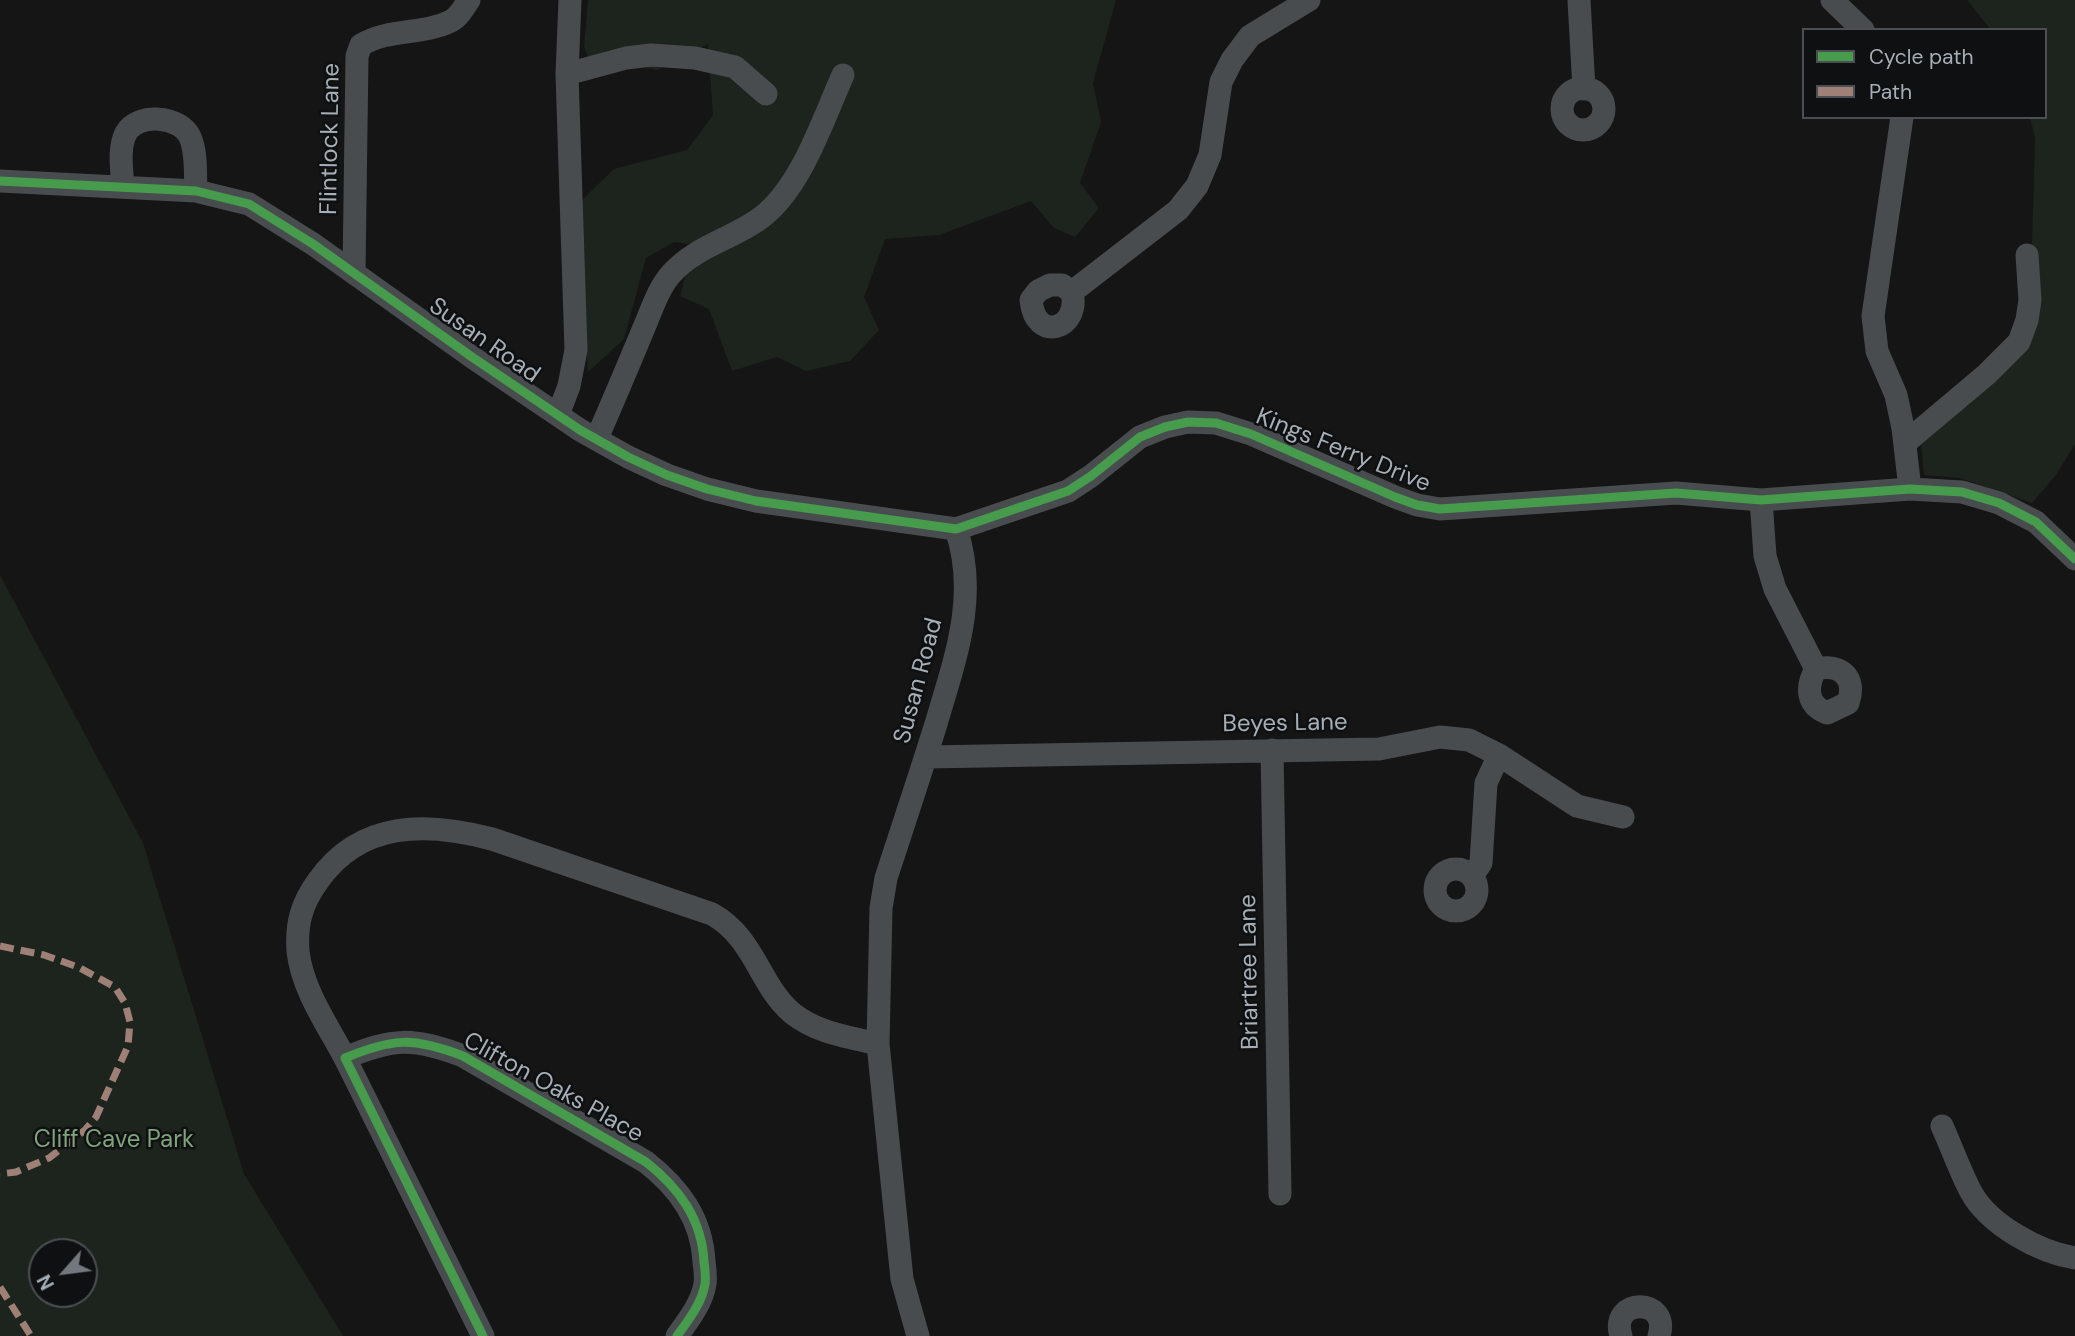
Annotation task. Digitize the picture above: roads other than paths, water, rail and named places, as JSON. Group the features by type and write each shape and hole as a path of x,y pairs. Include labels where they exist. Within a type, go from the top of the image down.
{"street":[{"name":"Flintlock Lane","path":"354,272 357,56 360,45 375,37 453,21 468,0"},
{"path":"558,415 569,387 576,350 567,74 570,0"},
{"path":"1072,292 1178,210 1197,186 1210,155 1221,82 1231,60 1250,36 1309,0"},
{"path":"1579,0 1584,89"},
{"path":"1832,0 1861,28"},
{"path":"567,74 625,58 651,55 695,58 735,67 766,94"},
{"path":"597,438 656,300 670,275 687,259 710,244 762,216 783,196 803,163 843,75"},
{"path":"1902,119 1873,316 1877,351 1896,395 1910,489"},
{"path":"122,187 122,148 125,134 133,125 142,121 160,120 173,122 185,129 190,137 196,191"},
{"name":"Susan Road","path":"0,181 196,191 249,204 354,272 558,415 628,457 667,475 707,489 756,501 956,529 964,551 962,636 882,894 878,1044 902,1279 918,1336"},
{"path":"1905,443 1987,374 2019,342 2027,320 2030,300 2027,255"},
{"name":"Kings Ferry Drive","path":"956,529 1068,491 1140,437 1188,422 1216,423 1251,434 1395,497 1440,509 1676,492 1761,500 1910,489 1962,492 1999,503 2036,522 2075,559"},
{"path":"1761,500 1765,556 1775,589 1816,669"},
{"name":"Beyes Lane","path":"926,757 1379,749 1440,737 1469,740 1499,755 1577,806 1623,817"},
{"name":"Briartree Lane","path":"1272,750 1280,1194"},
{"path":"1472,876 1481,863 1486,783 1499,755"},
{"path":"483,1336 345,1058 309,992 298,953 297,928 302,907 329,866 368,837 426,828 457,830 492,839 712,914 726,921 735,930 776,995 791,1012 816,1028 878,1044"},
{"name":"Clifton Oaks Place","path":"345,1058 394,1042 417,1041 439,1046 463,1056 659,1172 680,1194 688,1207 703,1250 705,1283 698,1303 677,1336"},
{"path":"1942,1126 1972,1194 2002,1226 2039,1247 2060,1256 2075,1258"},
{"path":"1621,1336 1619,1323 1624,1314 1631,1308 1641,1306 1657,1315 1661,1326 1659,1336"}],"park label":[{"name":"Cliff Cave Park","path":"114,1141"}]}
